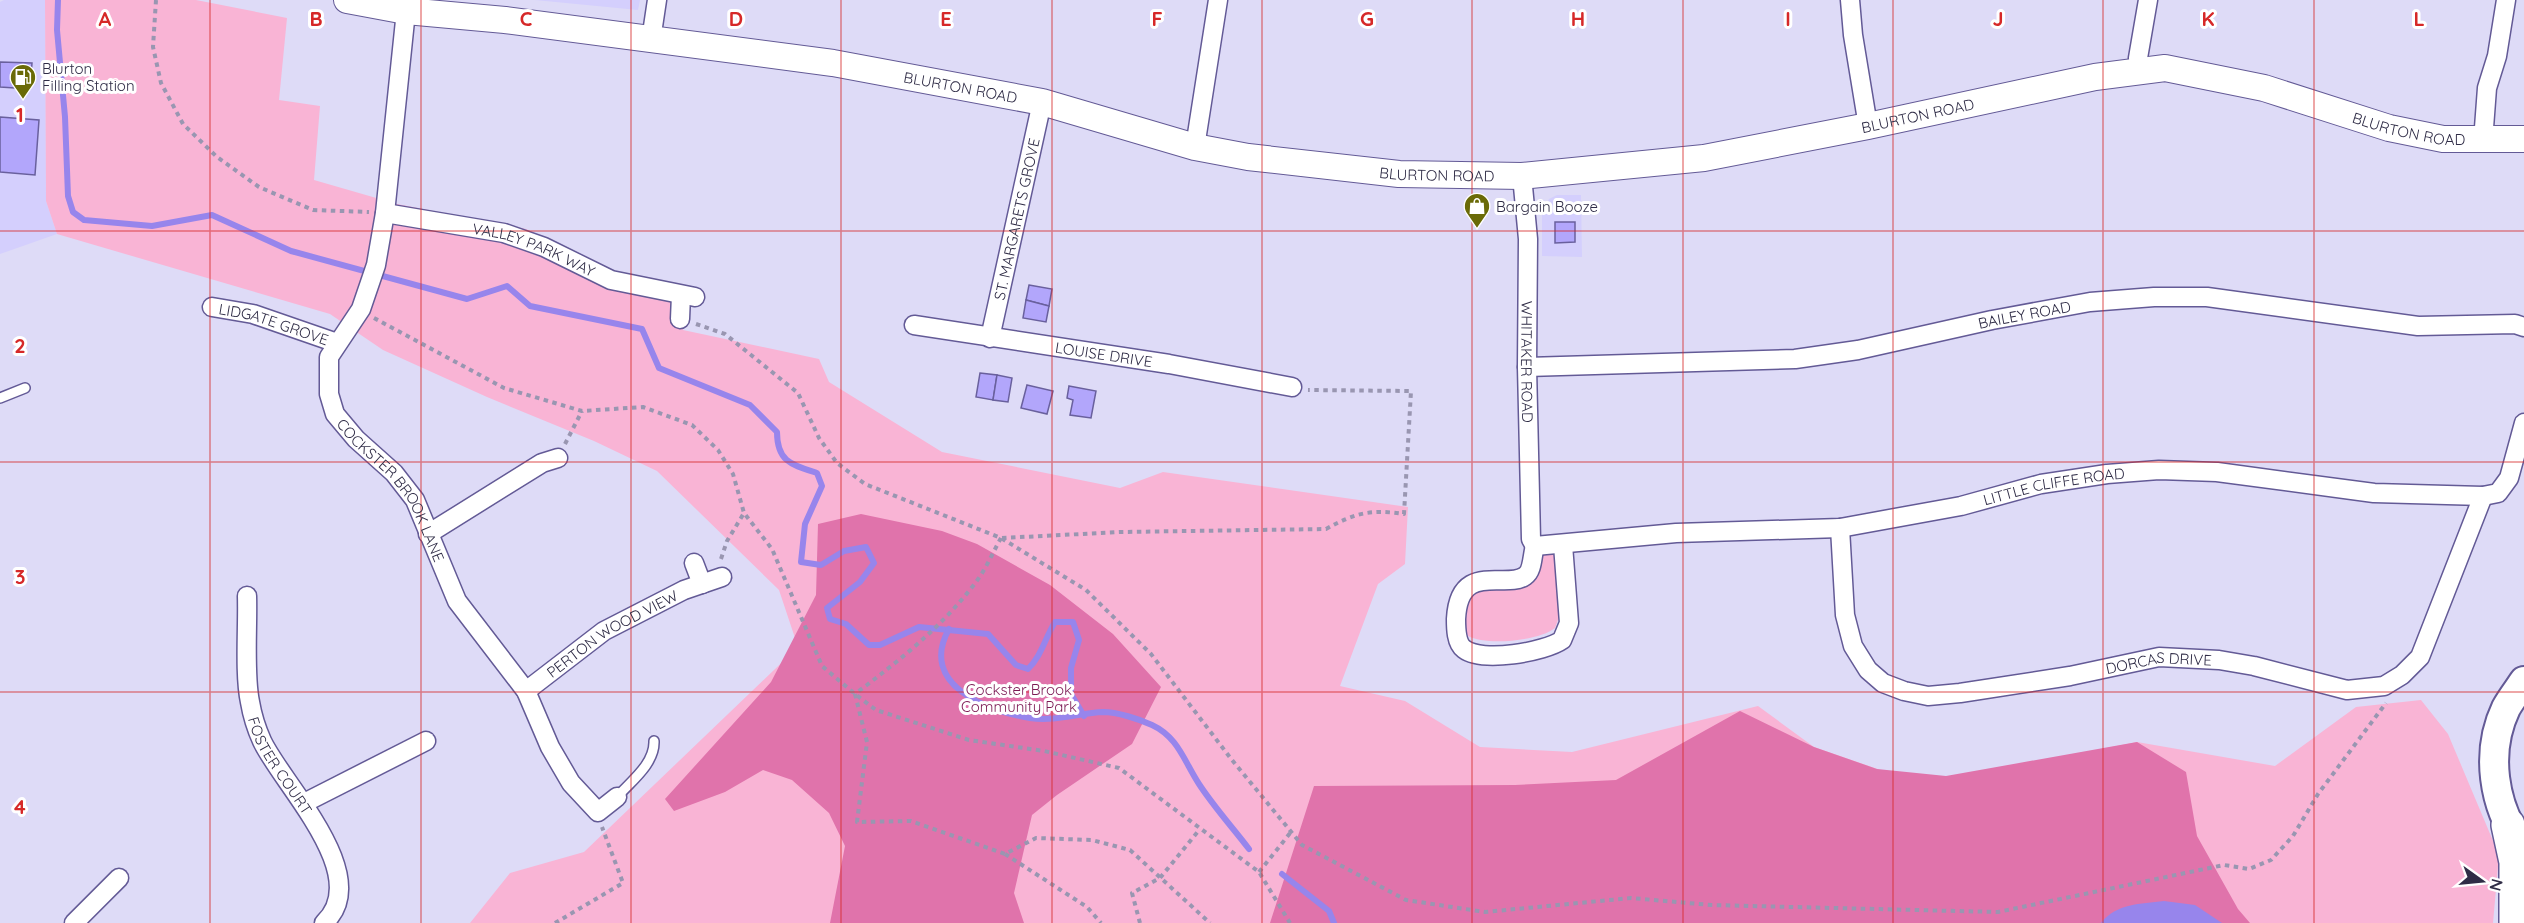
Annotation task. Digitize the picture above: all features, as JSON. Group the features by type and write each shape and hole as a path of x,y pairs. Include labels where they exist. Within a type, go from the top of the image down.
{"highway":[{"path":"2516,836 2516,923"}],"main road":[{"path":"2516,836 2495,782 2494,758 2498,733 2506,708 2524,668"},
{"path":"2506,708 2524,681"}],"street":[{"name":"BLURTON ROAD","path":"346,0 406,10 833,63 1042,102 1195,147 1248,158 1399,174 1522,176 1704,158 1868,126 2095,76 2165,69 2191,72 2264,88 2389,128 2443,139 2483,141 2524,139"},
{"path":"651,40 657,0"},
{"path":"1195,147 1218,0"},
{"path":"1850,0 1853,35 1868,126"},
{"path":"2139,71 2138,58 2148,0"},
{"path":"2483,141 2487,88 2497,56 2506,0"},
{"name":"COCKSTER BROOK LANE","path":"406,10 385,213 376,265 361,309 329,357 329,394 335,414 356,439 394,473 415,500 457,601 526,691 550,747 571,783 598,812 617,797"},
{"name":"ST. MARGARETS GROVE","path":"990,338 1042,102"},
{"name":"WHITAKER ROAD","path":"1522,176 1528,239 1527,367 1532,539 1535,546"},
{"name":"VALLEY PARK WAY","path":"385,213 504,233 544,247 611,280 688,296 680,319"},
{"name":"BAILEY ROAD","path":"1527,367 1794,359 1858,350 1992,320 2090,302 2154,297 2207,297 2418,326 2515,324 2524,327"},
{"name":"LIDGATE GROVE","path":"212,307 253,314 337,343"},
{"name":"LOUISE DRIVE","path":"914,325 1179,366 1293,387"},
{"path":"2483,496 2498,493 2509,478 2524,423"},
{"path":"428,534 545,456"},
{"name":"LITTLE CLIFFE ROAD","path":"1535,546 1676,533 1840,528 1961,506 2041,484 2107,474 2159,470 2217,472 2374,493 2483,496"},
{"name":"DORCAS DRIVE","path":"1840,528 1845,615 1852,646 1868,670 1883,683 1904,691 1928,696 1960,693 2070,676 2159,657 2219,660 2254,666 2347,690 2384,686 2402,675 2420,657 2483,496"},
{"path":"1535,546 1530,568 1525,576 1516,579 1482,579 1465,592 1456,617 1457,637 1462,648 1471,653 1494,656 1542,650 1562,640 1569,623 1563,545"},
{"path":"694,563 702,584"},
{"name":"PERTON WOOD VIEW","path":"526,691 604,631 676,594 722,577"},
{"name":"FOSTER COURT","path":"247,596 249,701 262,742 304,803 334,860 340,891 330,918 324,923"},
{"path":"304,803 426,741"},
{"path":"74,923 119,878"}],"lane":[{"path":"0,398 24,388"},
{"name":"COCKSTER BROOK LANE","path":"617,797 649,761 654,750 654,741"}],"path":[{"path":"156,0 153,47 161,83 183,124 217,157 259,187 313,210 385,213"},
{"path":"361,309 384,325 504,388 582,411 643,407 692,425 718,450 728,466 744,513 772,549 822,666 855,694 876,710 969,740 1044,751 1119,768 1258,872 1290,923"},
{"path":"680,319 725,334 798,393 819,438 837,463 865,484 1001,538 1086,590 1151,654 1302,845 1406,900 1485,912 1631,897 1711,905 1998,912 2224,865 2249,869 2271,860 2293,836 2318,794 2393,693"},
{"path":"1001,538 1120,532 1326,529 1351,515 1378,510 1404,514 1411,391 1314,390 1293,387"},
{"path":"545,456 582,411"},
{"path":"722,577 720,564 727,541 744,513"},
{"path":"855,694 916,648 930,634 977,581 1001,538"},
{"path":"855,694 867,742 856,822 911,821 1005,854 1087,907 1101,923"},
{"path":"1140,923 1132,893 1160,878 1200,828"},
{"path":"1258,872 1291,832"},
{"path":"555,923 623,883 604,835"},
{"path":"1005,854 1036,838 1092,840 1130,850 1210,923"}],"shaded area":[{"name":"Blurton Filling Station","path":"4,0 45,0 46,201 57,234 0,254 0,2"},
{"path":"535,0 640,0 638,10"},
{"path":"1557,195 1581,195 1582,257 1542,256 1542,212 1549,199"},
{"path":"2164,901 2195,905 2222,923 2101,923 2107,916 2122,908"}],"green space":[{"name":"Cockster Brook Community Park","path":"45,0 196,0 287,18 279,100 320,106 314,180 397,204 526,229 600,265 648,283 688,290 683,330 819,359 829,382 942,452 1120,488 1163,472 1408,507 1405,564 1378,584 1340,686 1405,701 1480,747 1572,752 1758,706 1814,747 1892,774 1926,777 1970,775 2137,742 2275,766 2356,707 2421,700 2448,734 2499,855 2493,923 470,923 510,873 584,852 798,647 779,590 657,471 594,441 487,397 383,350 330,314 57,234 46,201"},
{"path":"861,514 942,531 977,544 1050,585 1113,634 1161,687 1132,744 1057,795 1032,815 1014,893 1024,923 830,923 845,846 829,813 792,780 763,770 725,792 674,811 665,799 771,682 816,595 818,524"},
{"path":"1554,549 1559,617 1555,628 1537,636 1512,641 1487,641 1468,636 1464,619 1472,592 1517,582 1539,552"},
{"path":"1740,711 1814,747 1877,769 1946,776 2137,742 2186,772 2197,836 2238,909 2250,923 1270,923 1314,786 1515,785 1616,780"}],"building":[{"path":"0,62 32,63 30,89 0,87"},
{"path":"0,117 39,120 35,175 0,172"},
{"path":"1555,222 1575,222 1575,242 1555,243"},
{"path":"1029,285 1052,289 1049,306 1026,300"},
{"path":"1026,300 1049,306 1046,322 1023,318"},
{"path":"980,373 997,375 993,400 976,397"},
{"path":"997,375 1012,378 1008,402 993,400"},
{"path":"1027,385 1053,391 1047,414 1021,408"},
{"path":"1069,386 1096,391 1091,418 1070,415 1073,400 1067,398"}],"waterway":[{"path":"58,0 57,30 65,117 68,196 73,212 84,220 152,226 212,215 291,251 467,299 507,286 530,306 642,329 659,368 750,405 777,432 783,456 793,464 817,473 822,486 805,524 801,562 821,565 844,551 866,547 874,563 860,582 827,608 830,619 846,624 869,645 880,645 919,627 988,634 1016,665 1028,669 1040,652 1055,622 1073,622 1079,640 1071,668 1071,694 1084,716"},
{"path":"949,629 942,648 942,665 949,679 961,691 977,701 994,709 1039,719 1103,712 1115,713 1141,720 1161,730 1180,750 1205,793 1249,849"},
{"path":"1282,874 1329,911 1334,923"}],"place":[{"name":"Blurton Filling Station","path":"23,100"},
{"name":"Bargain Booze","path":"1477,229"}]}
